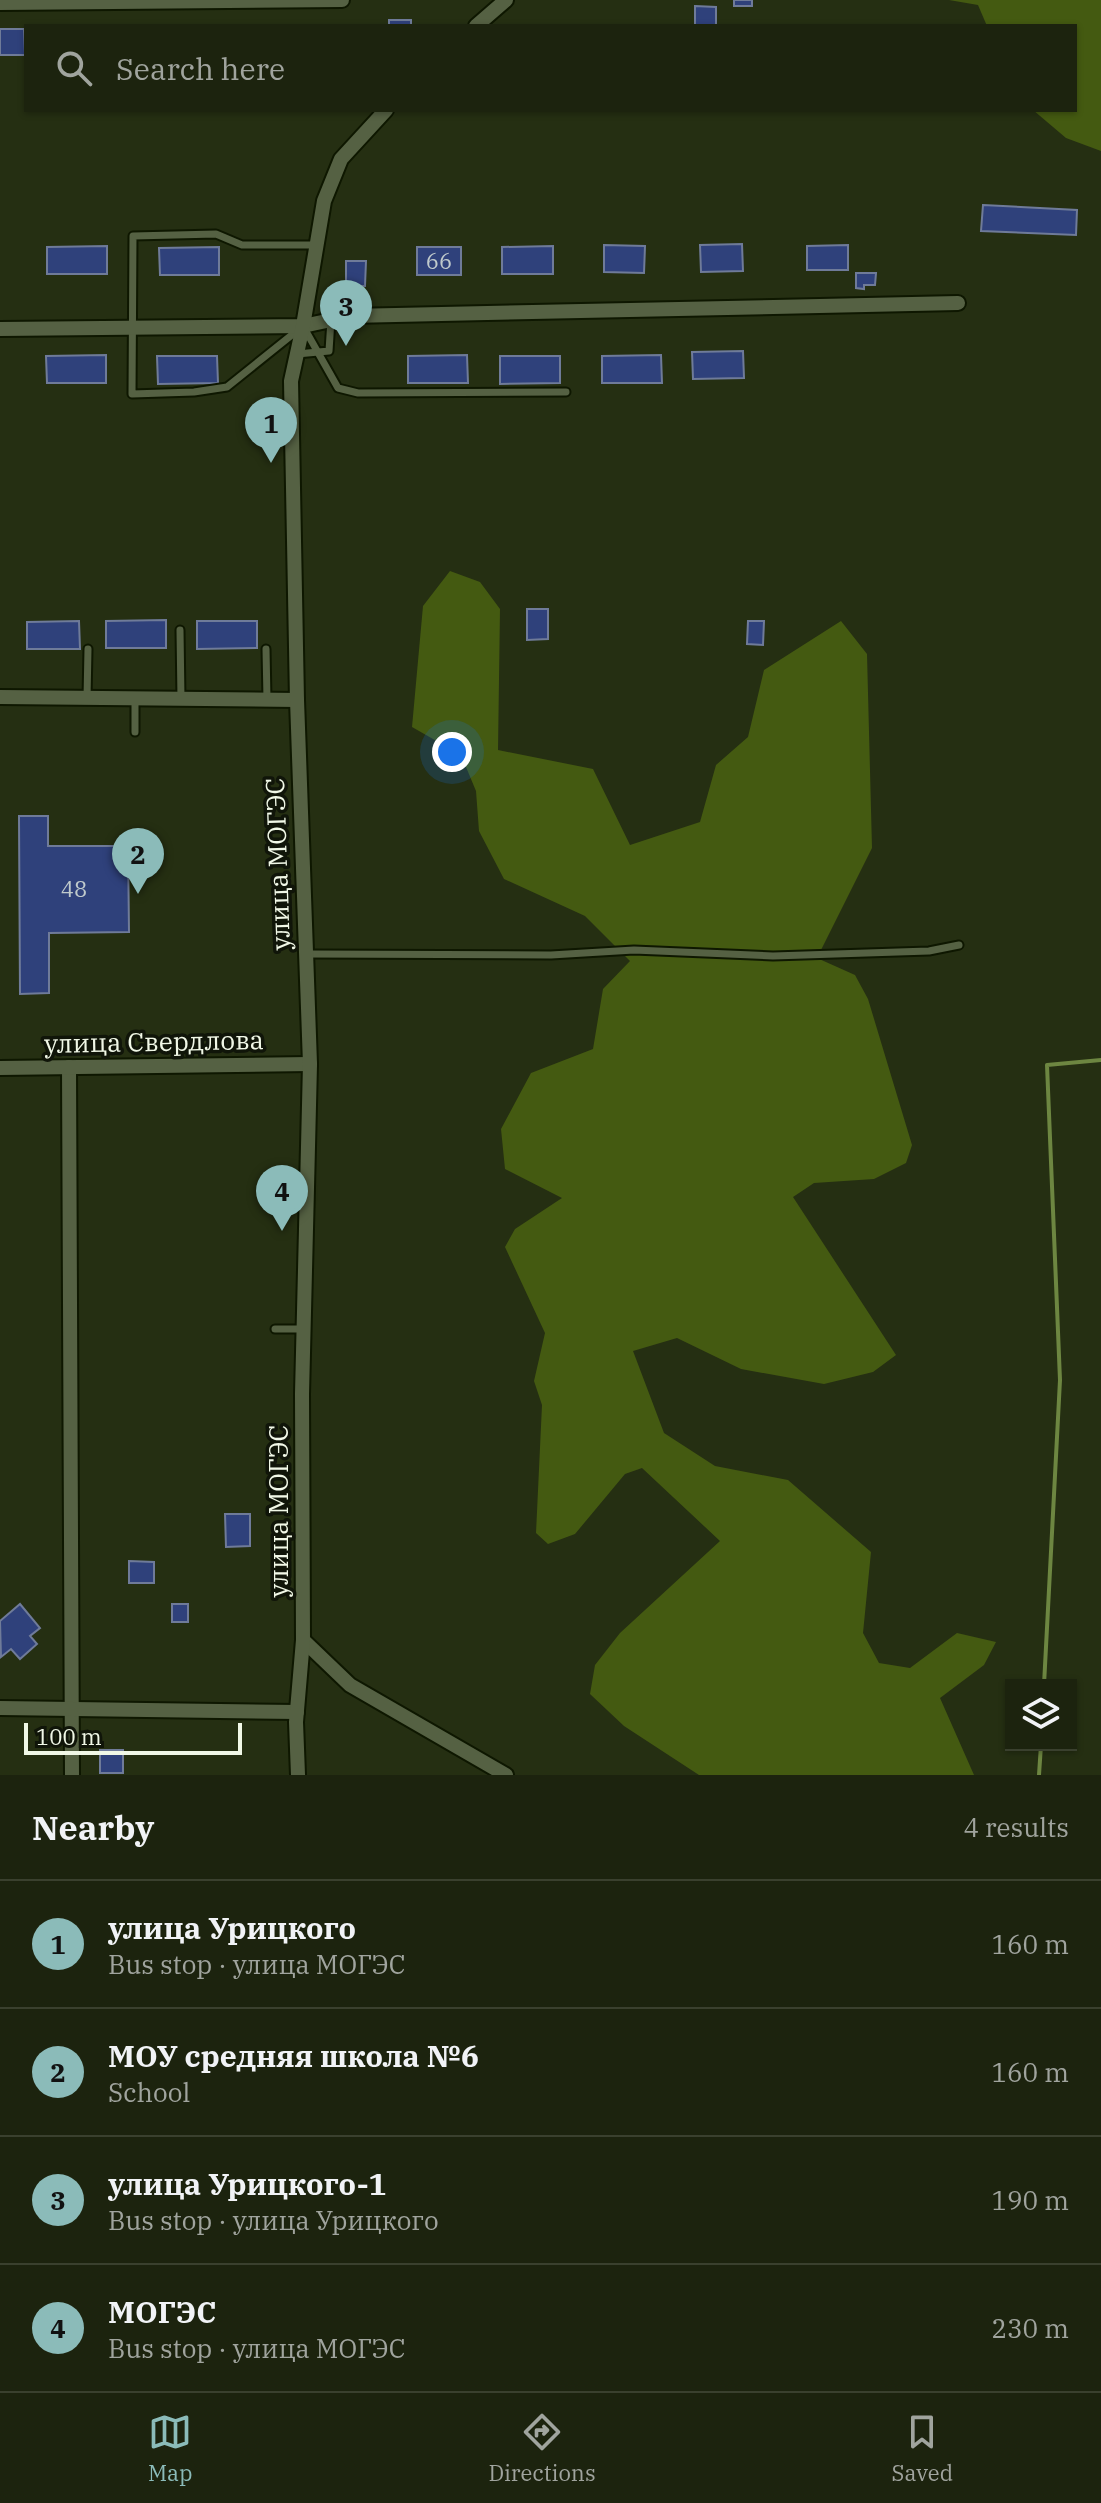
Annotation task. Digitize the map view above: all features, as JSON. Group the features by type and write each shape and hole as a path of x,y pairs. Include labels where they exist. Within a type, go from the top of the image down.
{"street":[{"path":"0,3 342,0"},
{"path":"478,24 506,0"},
{"name":"улица МОГЭС","path":"298,1775 297,1712 303,1640 303,1329 310,1064 297,700 291,381 324,201 341,159 384,112"},
{"path":"0,329 303,326 350,316 958,303"},
{"path":"0,697 297,700"},
{"name":"улица Свердлова","path":"0,1068 310,1064"},
{"path":"69,1067 72,1775"},
{"path":"303,1640 350,1685 506,1775"},
{"path":"0,1708 297,1712"}],"lane":[{"path":"316,245 242,245 216,234 133,236 132,394 194,392 227,387 303,326 338,388 358,393 566,392"},
{"path":"297,354 329,351 331,320"},
{"path":"180,630 181,699"},
{"path":"87,698 88,649"},
{"path":"266,649 267,700"},
{"path":"135,699 135,732"},
{"path":"305,954 551,955 634,950 773,956 929,951 959,945"},
{"path":"275,1329 303,1329"}],"green space":[{"path":"949,0 1101,0 1101,151 1066,138 1035,112 1077,112 1077,24 986,24 978,5"},
{"path":"450,571 480,582 500,609 498,750 593,769 630,845 700,822 716,765 748,737 764,670 841,621 867,654 872,848 817,958 855,975 868,999 912,1145 906,1163 874,1179 814,1183 793,1197 896,1355 873,1372 824,1384 741,1369 677,1338 633,1351 664,1433 715,1466 788,1480 871,1552 863,1633 879,1663 910,1668 957,1633 996,1642 984,1665 940,1698 974,1775 699,1775 624,1726 590,1694 595,1665 620,1633 720,1541 642,1468 625,1474 575,1534 548,1544 536,1533 542,1405 534,1381 545,1333 505,1247 515,1229 562,1198 505,1169 501,1129 531,1073 593,1049 603,989 630,961 585,916 504,879 479,831 476,791 461,755 412,727 423,606"}],"building":[{"path":"734,0 752,0 752,6 734,6"},
{"path":"695,6 716,7 716,24 695,24"},
{"path":"389,20 411,20 411,24 389,24"},
{"path":"0,29 24,29 24,55 0,55"},
{"path":"983,205 1077,210 1076,235 981,231"},
{"path":"742,244 743,271 701,272 700,245"},
{"path":"604,245 645,246 644,273 604,272"},
{"path":"848,245 848,270 807,270 807,246"},
{"path":"107,246 107,274 47,274 47,247"},
{"path":"553,246 553,274 502,274 502,247"},
{"path":"219,247 219,275 160,275 159,248"},
{"path":"417,247 461,247 461,275 417,275"},
{"path":"346,261 366,261 365,286 346,286"},
{"path":"856,273 876,273 875,285 856,288"},
{"path":"743,351 744,378 693,379 692,352"},
{"path":"106,355 106,383 47,383 46,356"},
{"path":"467,355 468,383 408,383 408,356"},
{"path":"661,355 662,383 602,383 602,356"},
{"path":"157,356 217,356 218,383 158,384"},
{"path":"500,356 560,356 560,383 500,384"},
{"path":"527,609 548,609 548,639 527,640"},
{"path":"166,620 166,648 106,648 106,621"},
{"path":"79,621 80,649 27,649 27,622"},
{"path":"197,621 257,621 257,648 197,649"},
{"path":"748,621 764,621 763,645 747,644"},
{"path":"19,816 48,816 48,846 128,846 129,932 49,933 49,993 20,994"},
{"path":"225,1514 250,1514 250,1546 226,1547"},
{"path":"129,1561 154,1562 154,1583 129,1583"},
{"path":"20,1604 40,1628 30,1636 37,1644 20,1659 11,1649 1,1657 0,1621"},
{"path":"172,1604 188,1604 188,1622 172,1622"},
{"path":"100,1750 123,1750 123,1773 100,1773"}],"waterway":[{"path":"1044,1679 1060,1380 1047,1065 1101,1060"},
{"path":"1039,1775 1041,1751"}],"place":[{"name":"улица Урицкого-1","path":"346,346"},
{"name":"улица Урицкого","path":"271,463"},
{"name":"МОУ средняя школа №6","path":"138,894"},
{"name":"МОГЭС","path":"282,1231"}]}
